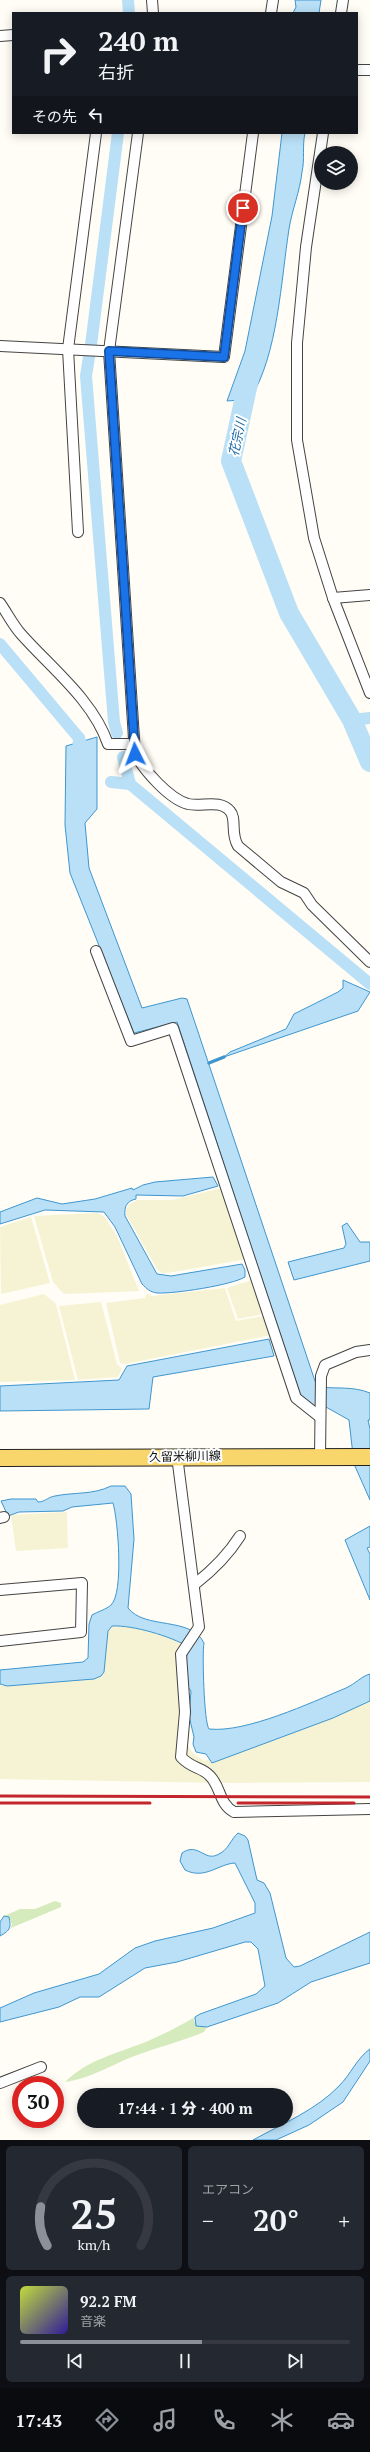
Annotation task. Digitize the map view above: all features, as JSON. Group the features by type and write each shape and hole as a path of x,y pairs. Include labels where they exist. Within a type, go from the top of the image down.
{"main road":[{"name":"久留米柳川線","path":"0,1458 370,1456"}],"street":[{"path":"152,0 153,12"},
{"path":"271,12 273,0"},
{"path":"342,12 344,0"},
{"path":"0,36 12,35"},
{"path":"358,70 370,70"},
{"path":"78,532 68,349 96,134"},
{"path":"138,134 109,351 135,754 141,765 173,795 187,803 219,804 229,810 233,816 233,838 238,846 281,882 304,893 312,905 370,962"},
{"path":"0,346 224,357 253,134"},
{"path":"323,134 306,247 297,343 297,440 314,538 333,598 370,693"},
{"path":"333,598 370,595"},
{"path":"0,603 20,633 68,683 102,724 108,744 134,744"},
{"path":"96,951 131,1041 172,1028 296,1398 320,1417"},
{"path":"320,1456 320,1376 325,1365 356,1352 370,1350"},
{"path":"177,1456 195,1584 199,1627 181,1654 185,1712 182,1757 189,1766 206,1771 212,1777 224,1803 234,1812 370,1810"},
{"path":"195,1584 212,1571 230,1551 240,1536"},
{"path":"0,1590 82,1583 81,1632 0,1641"},
{"path":"0,2083 41,2067"}],"shaded area":[{"path":"222,1188 247,1259 162,1273 157,1269 126,1214 126,1209 137,1200 172,1200"},
{"path":"97,1213 104,1216 117,1236 139,1291 64,1294 53,1282 34,1216"},
{"path":"31,1217 50,1283 1,1294 0,1227"},
{"path":"252,1280 263,1314 238,1319 227,1288"},
{"path":"225,1288 236,1321 263,1316 271,1335 125,1364 120,1363 106,1303 145,1298 147,1294 152,1296"},
{"path":"44,1294 56,1304 75,1380 0,1382 0,1305"},
{"path":"101,1302 117,1364 122,1369 118,1377 78,1380 59,1306"},
{"path":"67,1512 68,1548 16,1551 11,1515"},
{"path":"118,1621 173,1639 183,1645 184,1731 187,1744 193,1753 204,1761 370,1702 370,1782 224,1783 0,1779 0,1686 88,1679 98,1675 106,1653 105,1624"}],"green space":[{"path":"55,1901 61,1903 61,1907 11,1928 12,1924 8,1916 4,1916 20,1909 35,1909"},
{"path":"195,2017 194,2021 199,2027 207,2027 204,2032 140,2054 94,2074 65,2082 74,2074 104,2057 148,2041"}],"water":[{"path":"295,0 321,0 319,12 294,12 296,7"},
{"path":"282,134 305,134 301,179 289,229 281,294 273,339 267,361 250,399 227,401 245,351 272,216"},
{"path":"97,737 97,809 85,823 89,868 142,1008 182,998 187,999 315,1381 319,1387 351,1389 370,1393 370,1420 368,1420 370,1429 370,1500 354,1464 349,1420 326,1407 316,1407 301,1397 177,1022 134,1033 70,873 65,825 66,746"},
{"path":"343,980 370,992 358,1011 224,1057 230,1052 286,1029 294,1014 338,992 343,988"},
{"path":"213,1177 218,1186 183,1196 136,1195 136,1199 127,1204 125,1216 157,1274 171,1276 242,1264 245,1270 245,1277 216,1286 165,1293 152,1292 142,1284 115,1227 104,1212 45,1210 0,1224 0,1212 37,1198 62,1204 95,1199 132,1188 133,1190 143,1185 155,1182"},
{"path":"347,1223 360,1242 370,1242 370,1261 294,1280 288,1262 344,1248 346,1244 342,1226"},
{"path":"269,1339 274,1356 153,1377 149,1409 0,1411 0,1386 119,1380 127,1366"},
{"path":"111,1486 125,1486 131,1494 134,1539 128,1608 136,1615 145,1619 189,1629 198,1635 204,1643 203,1673 207,1724 209,1729 224,1729 241,1726 278,1716 346,1688 364,1676 370,1674 370,1701 333,1718 212,1763 206,1754 196,1752 193,1744 194,1737 189,1716 191,1691 186,1684 186,1659 189,1647 172,1639 141,1629 112,1626 108,1631 104,1672 101,1676 94,1679 7,1686 0,1684 0,1670 83,1662 88,1658 89,1624 92,1615 111,1605 115,1598 118,1586 119,1572 117,1524 113,1503 72,1507 63,1511 19,1512 8,1516 1,1501 11,1499 36,1499 40,1502 53,1497 97,1491"},
{"path":"370,1526 370,1547 367,1548 370,1554 370,1600 345,1540"},
{"path":"238,1833 245,1836 248,1840 257,1880 264,1883 270,1893 286,1958 294,1967 300,1966 370,1932 370,1963 311,1982 278,2003 207,2027 196,2026 195,2017 200,2014 256,1994 265,1986 258,1949 251,1942 245,1942 177,1962 145,1968 99,1997 80,1997 59,2007 0,2022 0,2008 34,1993 99,1974 135,1948 155,1941 213,1928 255,1913 255,1903 235,1863 211,1871 192,1873 185,1870 180,1861 182,1853 188,1850 197,1850 208,1856 217,1855 227,1848"},
{"path":"4,1916 9,1917 10,1926 6,1932 0,1936 0,1922"},
{"path":"370,2049 370,2061 343,2102 309,2125 276,2140 253,2140 276,2128 293,2128 293,2119 330,2095"}],"waterway":[{"path":"128,0 129,12"},
{"path":"91,345 118,134"},
{"path":"89,357 86,376 114,722 117,733"},
{"name":"花宗川","path":"250,374 231,461 289,613 352,720 370,762"},
{"path":"0,644 79,738 81,745"},
{"path":"352,720 370,718"},
{"path":"78,759 79,738"},
{"path":"123,757 130,784"},
{"path":"111,782 130,784 370,984"},
{"path":"209,1063 224,1057"}],"railway":[{"path":"0,1796 370,1797"},
{"path":"0,1803 150,1803"},
{"path":"238,1803 354,1803"}],"route":[{"path":"135,754 109,351 224,357 243,208"}]}
